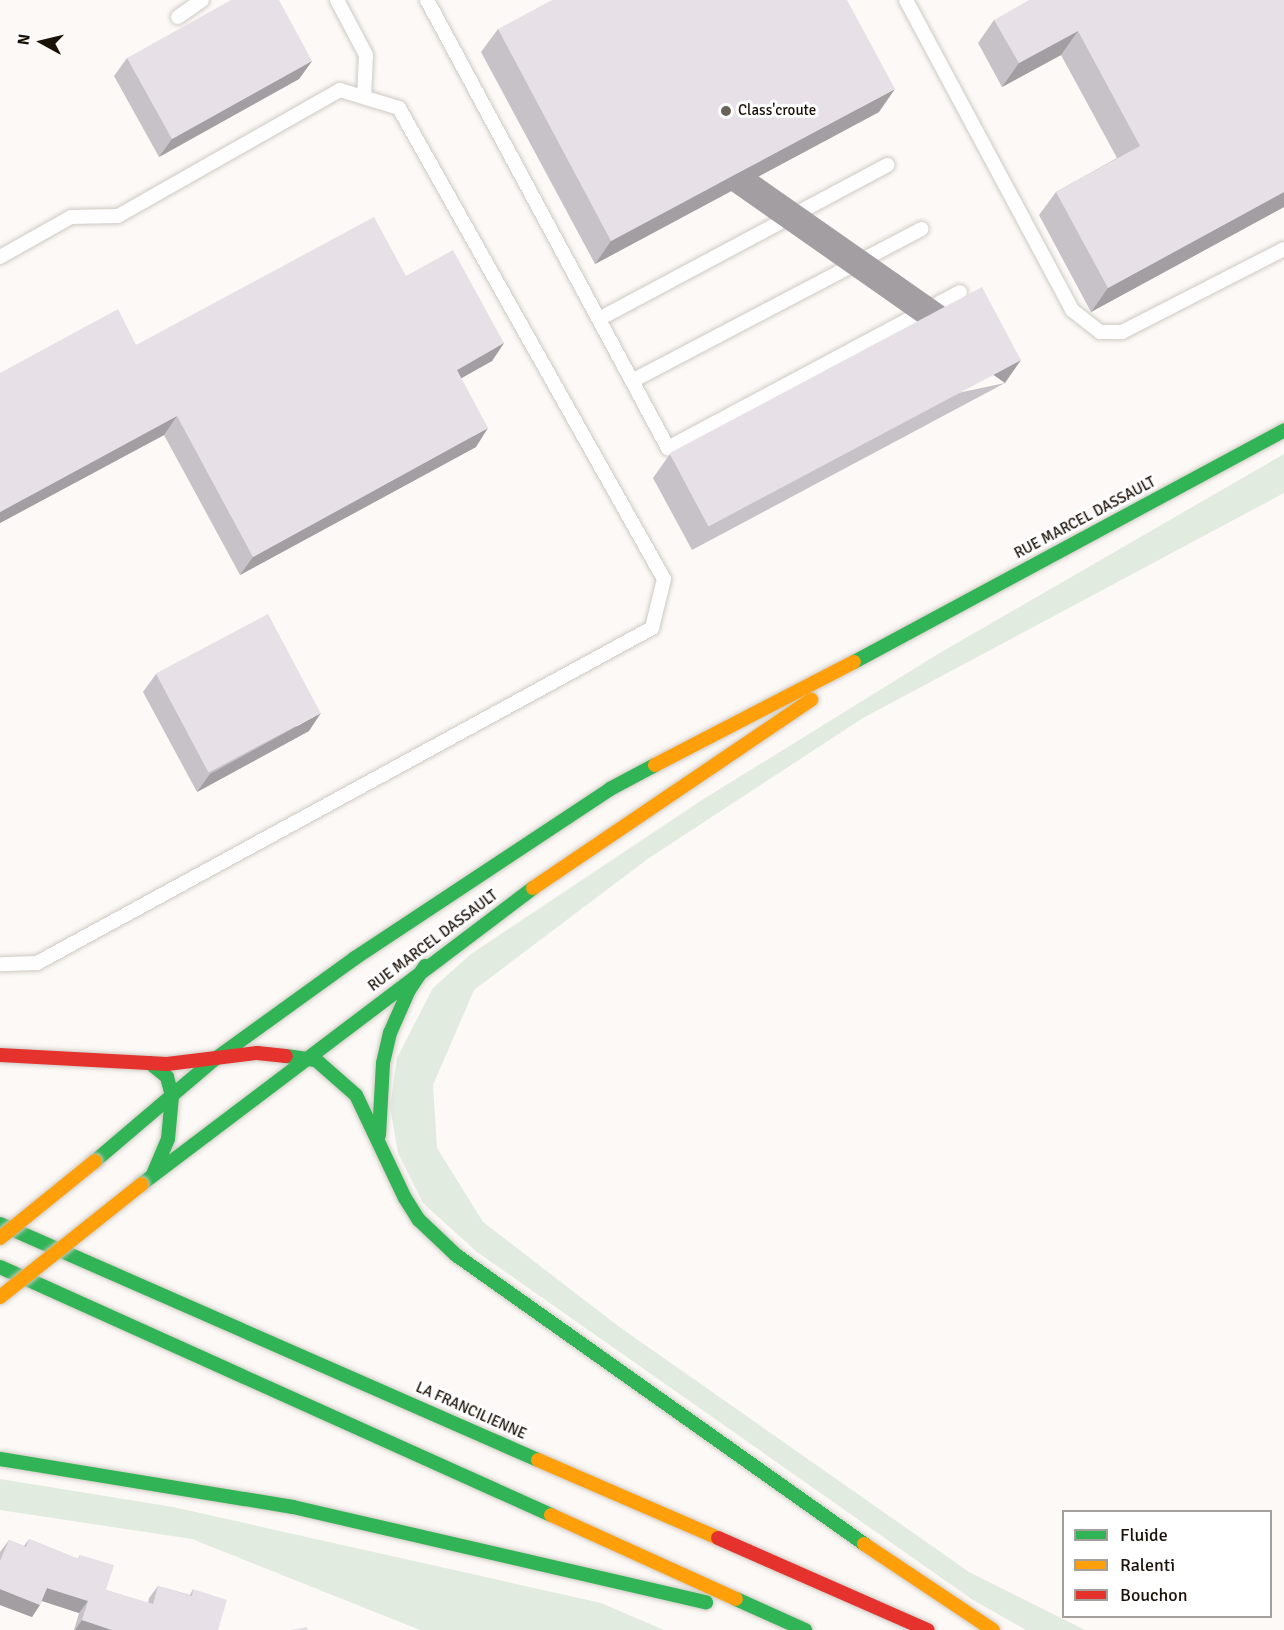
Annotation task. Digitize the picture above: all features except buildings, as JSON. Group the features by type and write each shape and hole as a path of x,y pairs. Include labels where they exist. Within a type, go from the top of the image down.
{"main road":[{"name":"RUE MARCEL DASSAULT","path":"0,1238 215,1059 364,952 610,789 760,707 904,638 1284,430"},
{"name":"RUE MARCEL DASSAULT","path":"0,1297 147,1180 425,966 904,638"},
{"path":"379,1137 383,1063 390,1033 409,990 425,966"},
{"path":"0,1055 150,1063 215,1059 257,1053 308,1058 346,1083 379,1137 391,1170 419,1220 456,1255 852,1536 993,1630"},
{"path":"147,1180 168,1138 172,1096 167,1077 150,1063"},
{"name":"LA FRANCILIENNE","path":"0,1224 928,1630"},
{"path":"0,1267 805,1630"},
{"path":"0,1459 293,1507 781,1620"}],"lane":[{"path":"178,17 202,0"},
{"path":"337,0 366,55 364,97"},
{"path":"427,0 668,448 960,292"},
{"path":"906,0 1072,310 1100,332 1122,332 1284,249"},
{"path":"0,257 70,217 117,216 340,90 399,108 664,579 652,628 38,963 0,964"},
{"path":"599,319 887,165"},
{"path":"633,381 922,229"}],"shaded area":[{"path":"1284,454 1284,493 863,718 649,858 474,990 433,1085 437,1148 483,1222 618,1326 969,1572 1085,1630 1026,1630 973,1600 477,1252 423,1203 398,1153 390,1107 397,1058 433,988 471,954 702,800 938,654"},
{"path":"0,1479 173,1507 601,1603 664,1630 420,1630 192,1539 0,1510"}],"traffic: fast":[{"path":"854,662 1284,430"},
{"path":"95,1161 215,1059 355,958 610,789 655,765"},
{"path":"143,1183 533,888"},
{"path":"379,1135 383,1063 390,1033 409,990 425,966"},
{"path":"286,1056 316,1060 356,1095 405,1198 419,1220 456,1255 864,1544"},
{"path":"150,1063 167,1077 172,1096 168,1139 153,1175"},
{"path":"0,1224 538,1460"},
{"path":"0,1267 551,1515"},
{"path":"0,1459 293,1507 706,1602"},
{"path":"736,1599 805,1630"}],"traffic: slow":[{"path":"655,765 854,662"},
{"path":"533,888 811,700"},
{"path":"0,1238 95,1161"},
{"path":"0,1297 142,1184"},
{"path":"538,1460 718,1538"},
{"path":"551,1515 736,1599"},
{"path":"864,1544 993,1630"}],"traffic: jam":[{"path":"0,1055 167,1064 257,1053 286,1056"},
{"path":"718,1538 928,1630"}],"place":[{"name":"Class'croute","path":"726,111"}]}
